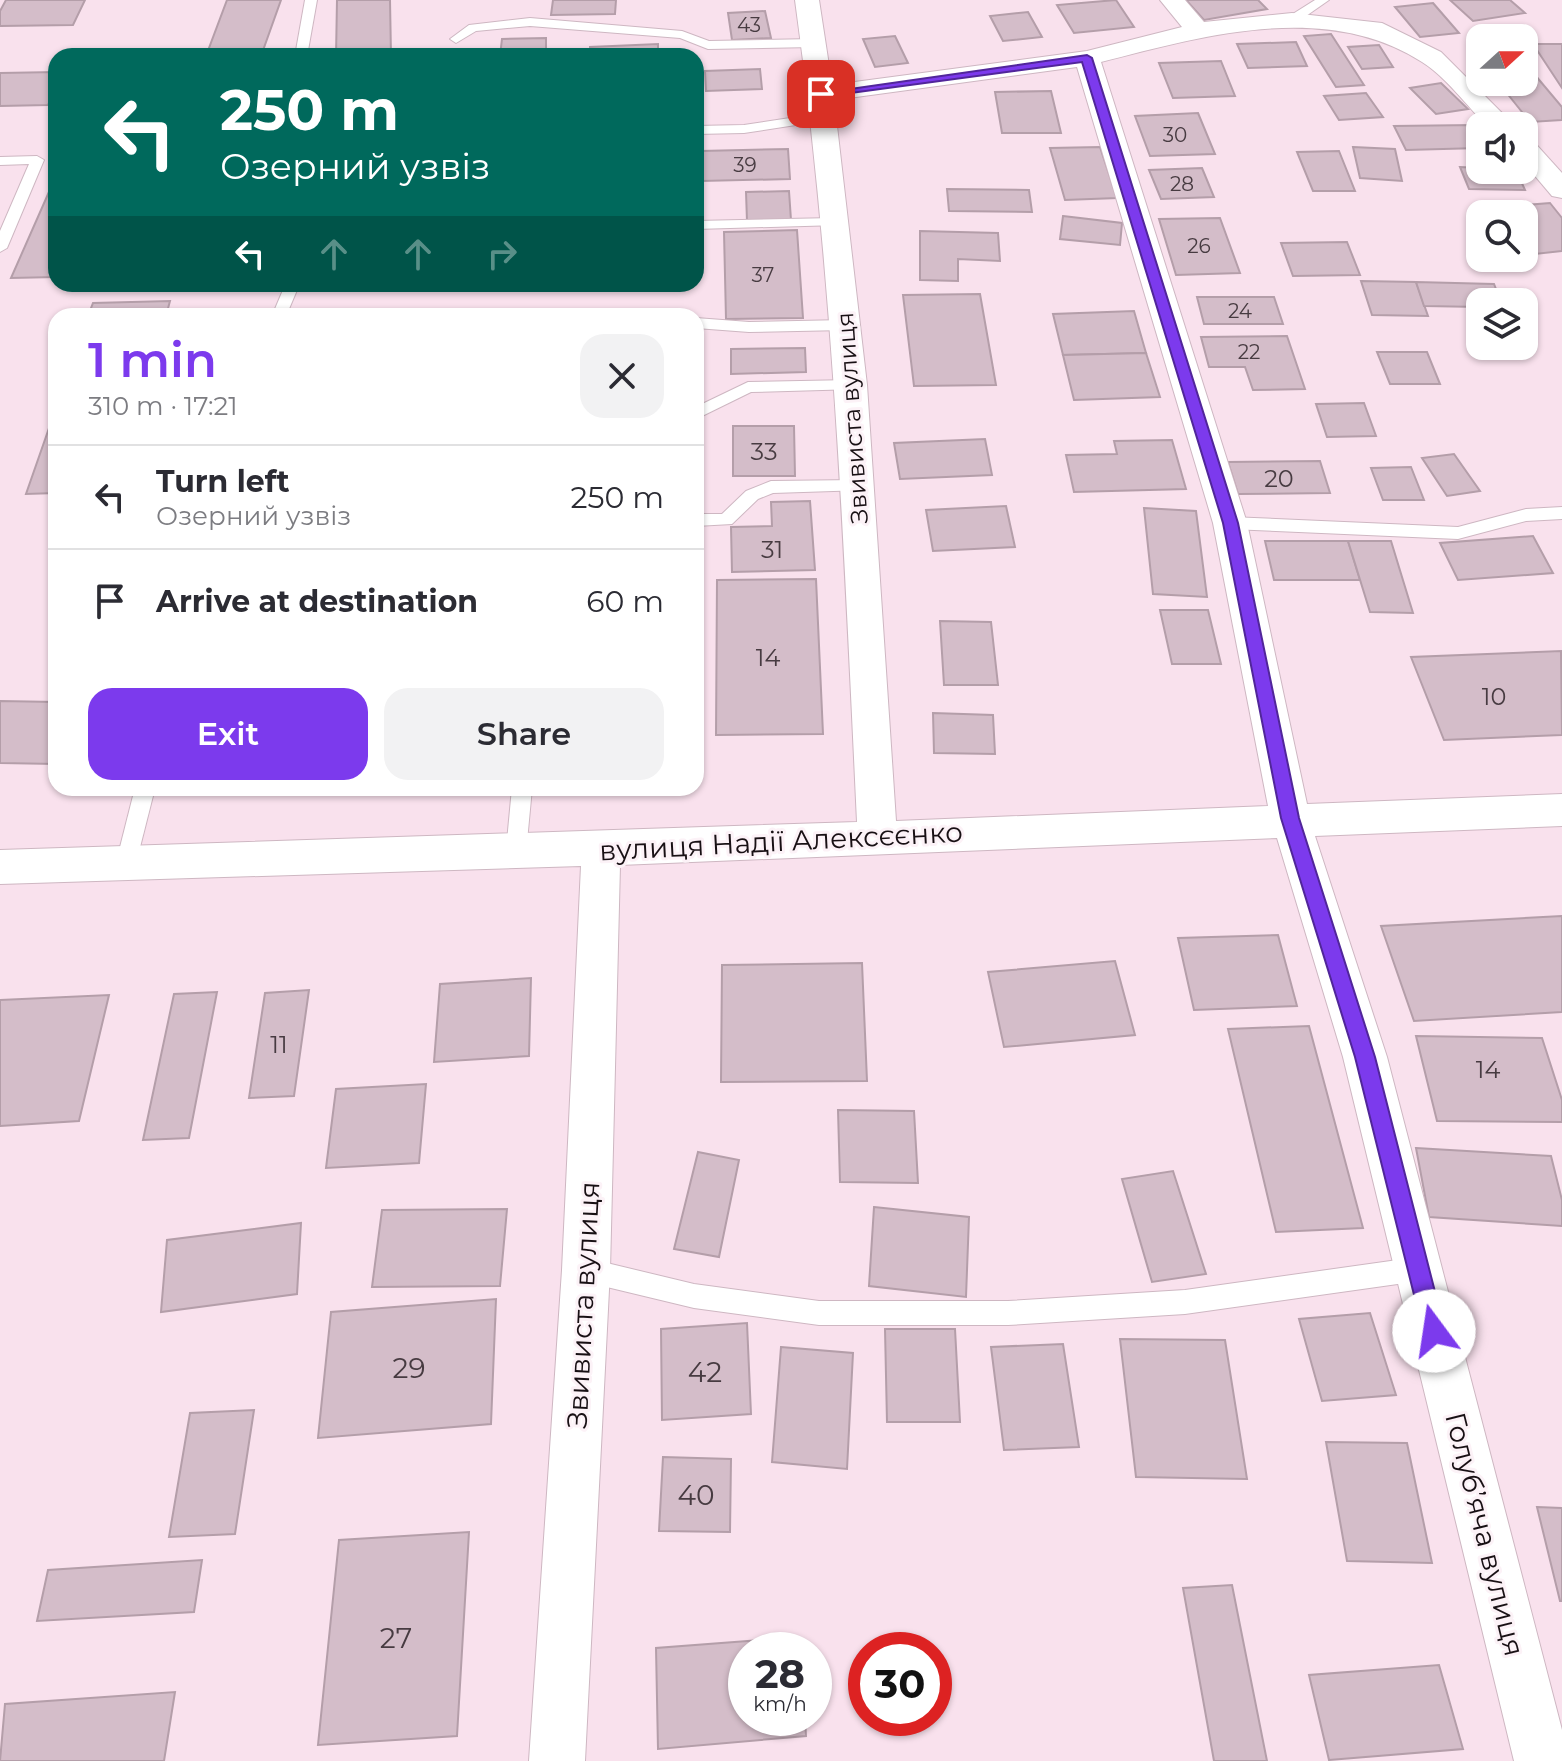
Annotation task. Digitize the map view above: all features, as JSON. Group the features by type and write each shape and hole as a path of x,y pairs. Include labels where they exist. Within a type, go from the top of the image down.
{"street":[{"name":"Звивиста вулиця","path":"807,0 822,106 852,385 877,837"},
{"path":"1172,0 1198,30"},
{"path":"822,106 1087,58 1198,30 1292,20 1373,28 1432,57 1488,112"},
{"name":"Голубʼяча вулиця","path":"1087,58 1230,523 1290,818 1365,1057 1542,1761"},
{"path":"1538,163 1562,190"},
{"name":"вулиця Надії Алексєєнко","path":"0,867 601,849 1290,818 1562,810"},
{"name":"Звивиста вулиця","path":"557,1761 586,1270 601,849"}],"lane":[{"path":"302,48 311,0"},
{"path":"1292,20 1323,0"},
{"path":"456,39 473,28 530,22 682,35 708,45 814,43"},
{"path":"704,130 744,129 822,106"},
{"path":"0,161 37,160 0,248"},
{"path":"704,225 834,222"},
{"path":"704,324 749,327 845,325"},
{"path":"704,410 748,387 852,385"},
{"path":"704,520 726,520 752,495 771,487 858,486"},
{"path":"1230,523 1366,532 1458,533 1526,515 1562,513"},
{"path":"126,863 143,796"},
{"path":"516,852 521,796"},
{"path":"586,1270 694,1296 819,1313 1008,1313 1185,1302 1419,1269"}],"building":[{"path":"6,0 85,0 73,25 0,26 0,11"},
{"path":"227,0 281,0 264,48 209,48"},
{"path":"337,0 390,0 391,48 336,48"},
{"path":"553,0 616,0 615,14 551,15"},
{"path":"1116,0 1134,27 1074,33 1057,5"},
{"path":"1186,0 1258,0 1267,9 1204,20"},
{"path":"1450,0 1510,0 1525,13 1473,21"},
{"path":"1433,3 1459,33 1420,37 1395,7"},
{"path":"765,11 771,38 732,40 728,13"},
{"path":"1028,12 1042,37 1003,41 990,16"},
{"path":"1331,34 1364,85 1336,87 1304,36"},
{"path":"895,36 908,63 875,67 863,39"},
{"path":"546,38 546,48 501,48 502,39"},
{"path":"1296,42 1307,66 1248,68 1237,44"},
{"path":"658,44 658,48 590,47"},
{"path":"1538,44 1562,44 1562,88 1538,52"},
{"path":"1379,45 1393,67 1362,69 1348,47"},
{"path":"1221,61 1235,96 1173,98 1159,63"},
{"path":"760,69 762,89 706,91 705,71"},
{"path":"48,72 48,105 0,106 0,73"},
{"path":"1538,78 1562,107 1562,120 1538,122 1538,112 1522,112 1509,96 1538,96"},
{"path":"1441,83 1468,109 1436,114 1410,88"},
{"path":"1051,91 1061,133 1002,133 995,92"},
{"path":"1366,93 1383,117 1339,120 1324,96"},
{"path":"1198,113 1215,154 1150,156 1135,116"},
{"path":"1466,125 1466,148 1406,150 1394,126"},
{"path":"1100,147 1117,198 1065,200 1050,148"},
{"path":"1353,147 1395,149 1402,181 1360,178"},
{"path":"788,149 790,179 704,181 704,151"},
{"path":"1339,151 1355,191 1313,191 1297,152"},
{"path":"1460,167 1466,167 1466,182"},
{"path":"1202,168 1214,197 1161,199 1149,170"},
{"path":"1467,184 1522,184 1525,190 1469,189"},
{"path":"947,189 1029,190 1032,212 949,211"},
{"path":"789,191 791,220 747,221 746,192"},
{"path":"48,194 48,277 11,278"},
{"path":"1550,203 1562,218 1562,251 1538,254 1538,204"},
{"path":"1063,216 1122,223 1120,245 1060,239"},
{"path":"1220,218 1240,273 1176,275 1159,219"},
{"path":"797,230 803,318 726,319 724,232"},
{"path":"920,231 998,233 1000,261 958,259 958,281 920,280"},
{"path":"1347,242 1360,275 1293,276 1281,243"},
{"path":"1361,281 1416,282 1428,316 1372,315"},
{"path":"1416,282 1494,284 1496,288 1466,288 1466,307 1424,306"},
{"path":"980,294 996,385 914,386 903,295"},
{"path":"1197,297 1274,297 1283,324 1204,324"},
{"path":"170,301 168,308 91,308 93,303"},
{"path":"1134,311 1146,353 1063,355 1053,314"},
{"path":"1287,336 1305,389 1253,390 1245,367 1209,367 1201,337"},
{"path":"805,348 806,372 731,374 731,349"},
{"path":"1377,352 1427,352 1440,384 1390,384"},
{"path":"1146,353 1160,397 1074,400 1063,355"},
{"path":"1364,403 1376,436 1327,437 1316,404"},
{"path":"733,426 794,426 795,476 733,476"},
{"path":"48,431 48,493 26,494"},
{"path":"985,439 992,475 900,479 894,443"},
{"path":"1172,440 1186,489 1074,492 1066,455 1117,454 1114,441"},
{"path":"1454,454 1480,491 1447,496 1422,458"},
{"path":"1320,461 1330,493 1238,494 1228,462"},
{"path":"1411,467 1424,500 1383,500 1371,468"},
{"path":"810,501 815,570 732,572 731,527 772,526 771,502"},
{"path":"1006,506 1015,547 933,551 926,510"},
{"path":"1144,508 1196,511 1207,597 1153,594"},
{"path":"1533,536 1553,573 1458,580 1440,543"},
{"path":"1265,541 1348,541 1360,580 1274,580"},
{"path":"1348,541 1391,541 1413,613 1370,612"},
{"path":"816,579 823,734 716,735 717,580"},
{"path":"1160,610 1208,610 1221,664 1172,664"},
{"path":"940,621 991,622 998,685 944,685"},
{"path":"1561,651 1562,735 1444,740 1411,657"},
{"path":"0,701 48,702 48,764 0,763"},
{"path":"933,713 993,715 995,754 934,753"},
{"path":"1562,916 1562,1012 1414,1021 1381,926"},
{"path":"1278,935 1297,1006 1194,1010 1178,938"},
{"path":"1115,961 1135,1035 1004,1047 988,972"},
{"path":"862,963 867,1081 721,1082 722,965"},
{"path":"531,978 529,1056 434,1062 440,984"},
{"path":"309,990 294,1096 249,1098 265,993"},
{"path":"217,992 189,1138 143,1140 174,994"},
{"path":"109,995 79,1121 0,1126 0,1000"},
{"path":"1309,1026 1363,1228 1276,1232 1228,1029"},
{"path":"1416,1036 1542,1038 1562,1100 1562,1122 1437,1121"},
{"path":"426,1084 419,1163 326,1168 336,1089"},
{"path":"838,1110 914,1111 918,1183 840,1182"},
{"path":"1416,1148 1551,1156 1562,1200 1562,1226 1429,1217"},
{"path":"698,1152 739,1160 719,1257 674,1249"},
{"path":"1173,1171 1206,1274 1152,1282 1122,1179"},
{"path":"874,1207 969,1217 966,1297 869,1286"},
{"path":"507,1209 500,1286 372,1287 382,1210"},
{"path":"301,1223 297,1294 161,1312 167,1240"},
{"path":"496,1299 491,1424 318,1438 331,1312"},
{"path":"1370,1313 1396,1395 1322,1401 1299,1319"},
{"path":"747,1323 751,1414 662,1420 661,1329"},
{"path":"885,1329 955,1329 960,1422 887,1422"},
{"path":"1120,1339 1225,1340 1247,1479 1136,1477"},
{"path":"1063,1344 1079,1447 1004,1450 991,1347"},
{"path":"781,1347 853,1353 847,1469 772,1462"},
{"path":"254,1410 235,1534 169,1537 190,1413"},
{"path":"1326,1442 1407,1443 1432,1563 1347,1561"},
{"path":"663,1457 731,1459 730,1532 659,1531"},
{"path":"1537,1507 1562,1508 1562,1601 1560,1601"},
{"path":"469,1532 457,1736 318,1745 339,1540"},
{"path":"202,1560 194,1612 37,1621 48,1570"},
{"path":"1232,1585 1267,1761 1214,1761 1183,1588"},
{"path":"728,1642 728,1736 806,1736 658,1749 656,1648"},
{"path":"1439,1665 1463,1749 1329,1760 1309,1675"},
{"path":"175,1692 164,1761 0,1761 5,1704"}],"route":[{"path":"821,94 1087,58 1230,523 1290,818 1365,1057 1434,1331"}]}
